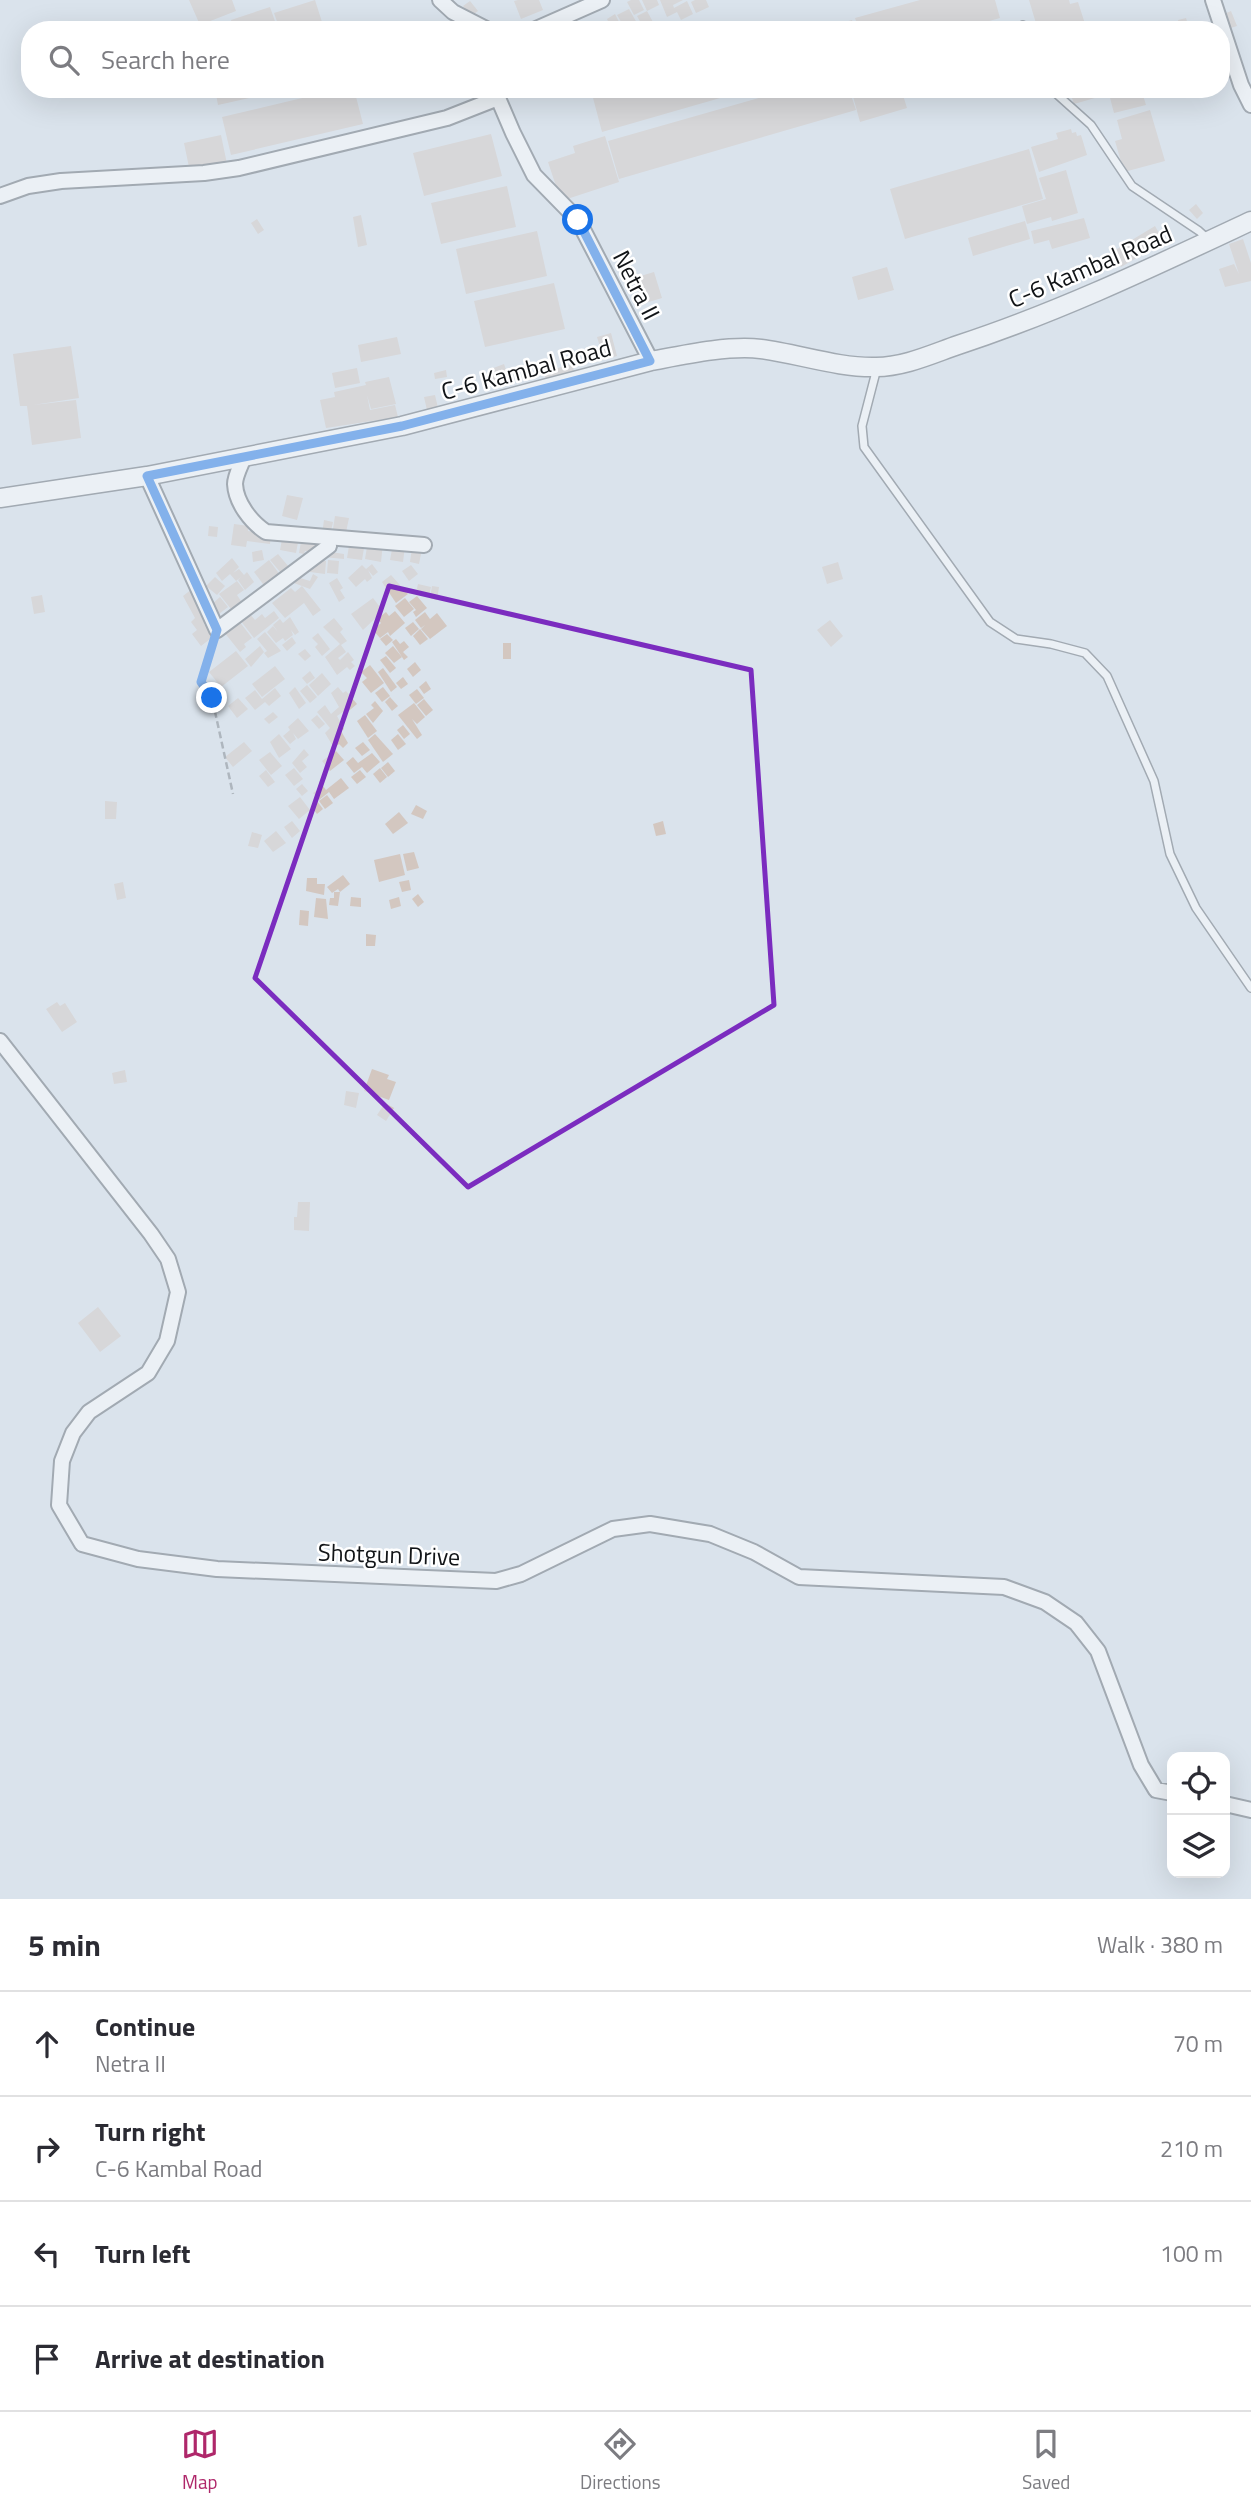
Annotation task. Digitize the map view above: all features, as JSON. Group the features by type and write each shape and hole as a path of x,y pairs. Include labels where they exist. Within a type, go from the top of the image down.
{"street":[{"path":"440,0 453,12 470,21"},
{"path":"554,21 602,0"},
{"path":"1213,0 1220,21"},
{"path":"1230,52 1251,105"},
{"path":"0,196 28,186 61,181 204,173 239,168 447,118 490,98"},
{"name":"Netra II","path":"500,98 513,133 534,175 578,220 650,361"},
{"name":"C-6 Kambal Road","path":"0,498 147,476 402,426 650,361 757,348 850,365 877,367 908,362 1094,294 1251,221"},
{"path":"244,457 235,482 239,499 254,524 265,531 424,545"},
{"path":"147,476 217,630 329,545"},
{"name":"Shotgun Drive","path":"0,1041 151,1234 168,1259 178,1292 167,1341 148,1373 89,1412 73,1433 62,1461 59,1505 82,1544 138,1559 217,1569 496,1581 534,1569 613,1529 650,1524 710,1534 754,1552 799,1577 1004,1587 1045,1602 1076,1623 1098,1651 1141,1765 1157,1790 1167,1792"},
{"path":"1230,1805 1251,1810"}],"lane":[{"path":"1061,98 1091,125 1132,186 1189,223 1209,241"},
{"path":"877,367 862,426 864,447 990,622 1016,639 1085,653 1107,676 1154,781 1170,855 1196,908 1251,988"}],"path":[{"path":"217,630 201,682 212,698 233,794"}],"highlighted area":[{"path":"389,586 751,670 774,1005 468,1187 255,978"}],"building":[{"path":"189,0 232,0 236,11 210,21 198,21"},
{"path":"315,0 322,21 277,21 274,13"},
{"path":"539,0 543,10 521,19 514,1"},
{"path":"639,0 644,10 634,15 627,2"},
{"path":"642,0 657,0 659,5 647,11"},
{"path":"660,0 683,0 673,5 674,8 687,1 693,14 681,20 677,12 667,17"},
{"path":"706,0 709,7 696,13 691,2"},
{"path":"920,0 995,0 1000,18 989,21 856,21 855,18"},
{"path":"1029,0 1069,0 1070,4 1078,2 1084,21 1035,21"},
{"path":"470,1 478,11 471,16 463,6"},
{"path":"270,7 275,21 231,21"},
{"path":"629,9 636,21 621,21 617,15"},
{"path":"647,11 652,21 640,21 637,16"},
{"path":"1231,11 1237,26 1230,28 1230,21 1224,21 1222,15"},
{"path":"615,14 618,21 608,21"},
{"path":"217,98 250,98 218,105"},
{"path":"302,98 356,98 363,124 231,155 222,117"},
{"path":"593,98 720,98 602,132"},
{"path":"758,98 852,98 856,110 619,179 608,141"},
{"path":"853,98 904,98 907,108 860,122"},
{"path":"1072,98 1095,98 1074,104"},
{"path":"1110,98 1144,98 1146,105 1114,113"},
{"path":"1150,110 1165,161 1124,172 1115,141 1122,139 1117,120"},
{"path":"1071,129 1077,136 1081,135 1087,155 1039,172 1031,147 1058,139 1056,133"},
{"path":"491,134 502,176 424,196 413,153"},
{"path":"221,135 227,164 190,172 184,143"},
{"path":"605,136 619,182 561,201 548,162 575,153 573,146"},
{"path":"1029,149 1043,199 905,239 890,189"},
{"path":"1066,170 1078,213 1052,221 1051,217 1027,224 1022,206 1046,199 1039,178"},
{"path":"507,186 516,227 441,244 431,203"},
{"path":"1196,204 1203,213 1197,219 1189,210"},
{"path":"361,215 367,245 358,247 353,217"},
{"path":"1084,218 1090,238 1052,249 1049,240 1034,244 1031,231"},
{"path":"257,219 264,230 258,234 251,223"},
{"path":"1025,221 1030,239 973,256 968,238"},
{"path":"1155,226 1164,242 1121,267 1112,252"},
{"path":"537,231 547,276 466,294 456,249"},
{"path":"1243,239 1251,263 1251,281 1225,287 1219,269 1234,264 1239,274 1229,244"},
{"path":"887,267 894,290 858,300 852,277"},
{"path":"654,272 662,298 642,304 634,278"},
{"path":"554,283 565,329 485,347 474,301"},
{"path":"611,333 617,356 596,362 592,349 600,347 597,337"},
{"path":"397,337 401,354 361,362 358,345"},
{"path":"71,346 79,398 33,405 76,400 81,438 32,445 27,406 20,406 13,354"},
{"path":"504,364 511,384 494,389 488,370"},
{"path":"572,364 575,375 547,383 544,372"},
{"path":"357,368 360,383 335,388 332,373"},
{"path":"446,370 447,377 435,379 434,373"},
{"path":"389,377 396,404 371,409 367,395 370,410 395,405 398,417 326,428 320,400 335,397 334,392"},
{"path":"435,395 438,408 427,410 424,397"},
{"path":"287,495 303,498 297,520 282,516"},
{"path":"335,516 349,518 345,537 332,535"},
{"path":"324,520 333,522 330,535 322,534"},
{"path":"234,524 249,526 248,531 271,534 270,544 247,541 246,547 231,545"},
{"path":"209,526 218,527 217,537 208,536"},
{"path":"283,534 299,537 296,553 280,550"},
{"path":"302,536 319,539 316,553 299,553"},
{"path":"350,540 365,542 362,560 347,558"},
{"path":"368,541 383,543 381,562 365,559"},
{"path":"393,544 405,546 403,562 390,560"},
{"path":"412,547 422,549 419,564 410,562"},
{"path":"262,550 264,560 253,562 252,552"},
{"path":"331,552 344,554 344,559 323,557"},
{"path":"278,554 289,567 281,573 270,560"},
{"path":"232,558 239,567 233,573 239,569 244,575 247,572 254,582 245,590 238,580 241,577 236,581 230,574 222,581 216,573"},
{"path":"311,559 326,561 325,574 310,572"},
{"path":"269,560 281,576 266,588 254,572"},
{"path":"328,560 339,561 338,574 327,573"},
{"path":"838,562 843,579 827,584 822,567"},
{"path":"372,564 378,572 373,576 368,570 372,578 367,582 365,579 356,587 348,578 362,565 366,569"},
{"path":"411,565 418,574 409,581 402,571"},
{"path":"313,574 318,577 310,589 294,583 297,577 310,581"},
{"path":"391,575 408,594 396,603 382,582"},
{"path":"215,577 225,586 217,595 206,586"},
{"path":"337,578 345,598 339,602 329,583"},
{"path":"237,581 244,590 237,595 241,601 231,609 219,594"},
{"path":"418,584 431,587 429,596 416,593"},
{"path":"302,586 321,610 313,616 304,603 285,618 272,603 291,588 295,592"},
{"path":"432,586 439,587 437,600 430,598"},
{"path":"192,589 210,619 204,624 214,636 201,646 192,634 197,630 191,622 195,618 183,596"},
{"path":"42,595 45,612 34,614 31,597"},
{"path":"417,596 427,608 416,617 413,612 416,610 409,602"},
{"path":"220,597 228,607 219,614 222,618 217,622 210,612 216,608 212,604"},
{"path":"373,598 383,611 363,630 351,614"},
{"path":"405,598 414,609 404,617 395,606"},
{"path":"274,611 279,618 254,638 240,620 249,613 255,620 262,614 265,618"},
{"path":"395,611 405,623 390,636 388,632 380,638 373,630 381,623 377,619 386,612 389,616"},
{"path":"425,612 430,619 437,613 447,626 430,639 421,629 425,625 421,628 415,620"},
{"path":"290,617 299,632 295,635 291,630 293,635 276,643 267,632 273,626 278,632 273,625 280,619 283,623"},
{"path":"334,618 343,629 340,632 347,641 341,645 346,652 338,658 340,660 348,652 355,666 350,670 347,667 337,675 325,657 340,644 323,627"},
{"path":"830,620 843,636 831,647 817,630"},
{"path":"239,621 252,638 244,644 246,647 240,652 224,632"},
{"path":"413,622 419,629 411,636 405,628"},
{"path":"420,629 428,639 420,645 413,636"},
{"path":"265,632 281,651 268,658 264,653 267,651 257,639"},
{"path":"318,633 330,649 322,656 315,647 318,644 312,638"},
{"path":"387,634 393,640 386,646 380,639"},
{"path":"292,637 296,643 287,651 282,645"},
{"path":"396,639 400,644 404,641 409,647 403,652 408,657 404,660 392,642"},
{"path":"503,643 511,643 511,659 503,659"},
{"path":"260,646 264,652 251,667 245,659"},
{"path":"393,646 402,657 394,663 385,653"},
{"path":"305,649 311,656 305,661 298,654"},
{"path":"236,651 248,666 221,687 209,672"},
{"path":"386,656 396,668 390,673 380,660"},
{"path":"415,662 421,670 413,677 407,669"},
{"path":"370,665 384,683 371,693 362,682 367,678 361,672"},
{"path":"275,666 285,679 262,697 252,684"},
{"path":"383,668 397,687 391,692 378,672"},
{"path":"310,671 315,678 307,684 302,678"},
{"path":"322,673 331,684 318,696 309,685"},
{"path":"403,677 408,684 401,689 396,683"},
{"path":"426,681 431,689 424,694 419,687"},
{"path":"307,685 317,697 310,703 300,691"},
{"path":"295,687 306,703 299,709 289,693"},
{"path":"338,687 343,693 346,691 357,704 345,714 343,712 337,716 348,743 343,748 339,744 334,748 325,733 330,728 317,712 325,705 331,714 339,707 331,693"},
{"path":"383,687 390,696 382,702 375,693"},
{"path":"275,688 281,696 269,706 265,702 255,710 245,698 255,690 262,699"},
{"path":"417,689 424,698 416,704 409,695"},
{"path":"390,697 398,706 392,711 385,702"},
{"path":"238,698 248,709 237,718 228,706"},
{"path":"424,699 433,710 426,716 417,705"},
{"path":"375,701 383,711 373,723 366,714 374,708 371,705"},
{"path":"414,703 425,717 417,724 412,719 422,735 417,739 398,715"},
{"path":"273,712 278,717 269,724 264,719"},
{"path":"317,715 325,724 319,729 311,720"},
{"path":"365,715 377,731 368,738 357,721"},
{"path":"298,718 309,731 298,739 293,733 296,739 290,744 283,736"},
{"path":"403,725 410,734 404,739 397,730"},
{"path":"279,734 291,749 279,758 270,742"},
{"path":"375,734 393,754 383,762 368,740"},
{"path":"398,734 406,744 398,750 391,740"},
{"path":"244,742 252,751 233,767 225,757"},
{"path":"363,742 370,750 362,756 355,748"},
{"path":"304,749 309,755 302,761 307,767 300,773 292,763"},
{"path":"336,751 344,760 330,771 322,761"},
{"path":"270,752 282,766 271,775 259,760"},
{"path":"372,753 380,762 367,773 362,767 354,773 346,763 353,757 358,763"},
{"path":"388,762 395,771 388,777 381,768"},
{"path":"294,768 303,779 294,786 285,775"},
{"path":"380,768 387,777 380,783 373,774"},
{"path":"266,770 275,782 268,787 259,776"},
{"path":"360,770 366,777 357,784 351,777"},
{"path":"341,778 349,788 334,799 329,792 319,800 313,793 323,786 326,790"},
{"path":"302,784 308,791 302,796 296,789"},
{"path":"327,795 333,803 325,809 319,801"},
{"path":"300,797 310,810 299,819 288,806"},
{"path":"105,801 117,802 116,819 105,819"},
{"path":"317,801 323,809 317,814 311,806"},
{"path":"416,805 427,811 423,819 411,814"},
{"path":"399,812 408,823 393,834 385,824"},
{"path":"292,821 300,831 292,838 284,827"},
{"path":"663,821 666,834 656,836 653,824"},
{"path":"276,831 286,843 273,852 264,841"},
{"path":"252,832 262,835 258,848 248,846"},
{"path":"414,852 419,868 407,871 403,854"},
{"path":"400,854 405,875 379,882 374,860"},
{"path":"343,875 350,884 340,892 338,889 332,893 327,887"},
{"path":"307,878 317,878 317,884 325,884 324,895 306,891"},
{"path":"409,880 411,890 402,892 399,882"},
{"path":"123,882 126,898 117,900 114,884"},
{"path":"334,892 340,892 338,906 329,905 330,898 334,898"},
{"path":"418,894 424,902 418,907 412,899"},
{"path":"351,897 361,898 361,907 350,906"},
{"path":"399,897 401,906 391,909 389,900"},
{"path":"316,898 326,899 328,919 314,917"},
{"path":"300,910 309,911 308,926 299,925"},
{"path":"366,934 376,935 375,946 366,946"},
{"path":"57,1002 60,1006 65,1003 77,1022 62,1032 46,1009"},
{"path":"372,1069 389,1075 387,1079 396,1082 389,1100 364,1091"},
{"path":"125,1070 127,1082 114,1084 112,1073"},
{"path":"346,1091 359,1093 356,1108 344,1105"},
{"path":"385,1103 394,1108 386,1121 377,1115"},
{"path":"298,1202 310,1202 309,1231 294,1230"},
{"path":"98,1307 121,1336 100,1352 78,1323"}],"route":[{"path":"212,698 201,682 217,630 147,476 402,426 650,361 578,220"}]}
